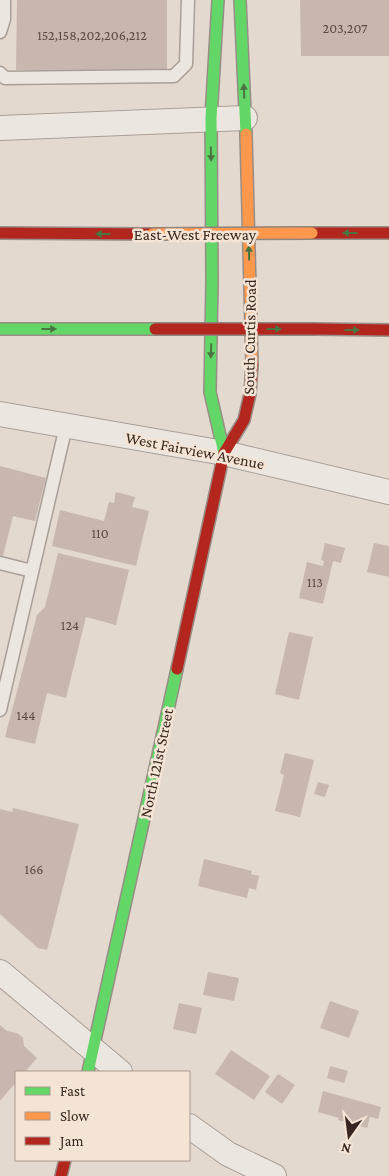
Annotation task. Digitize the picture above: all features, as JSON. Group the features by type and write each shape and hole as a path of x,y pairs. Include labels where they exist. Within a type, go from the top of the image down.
{"main road":[{"path":"218,0 211,118 212,281 210,392 224,453"},
{"name":"South Curtis Road","path":"224,453 244,420 250,394 252,364 240,0"},
{"name":"East-West Freeway","path":"0,234 389,233"},
{"path":"0,329 389,330"},
{"name":"North 121st Street","path":"90,1062 224,453"},
{"path":"61,1176 65,1161"}],"street":[{"path":"0,128 245,118"},
{"name":"West Fairview Avenue","path":"0,414 224,453 389,492"},
{"path":"0,972 90,1062 117,1071"},
{"path":"190,1127 228,1154 274,1176"}],"lane":[{"path":"0,32 4,19 4,0"},
{"path":"0,73 5,78 174,76 186,64 188,0"},
{"path":"0,710 6,659 32,571 66,426"},
{"path":"0,563 32,571"}],"building":[{"path":"17,0 167,0 167,70 16,70"},
{"path":"300,0 389,0 389,56 301,56"},
{"path":"0,466 46,478 35,521 13,516 3,556 0,555"},
{"path":"116,492 135,497 132,507 149,511 136,566 52,546 60,510 104,521 109,502 114,503"},
{"path":"325,543 345,548 341,563 333,561 323,604 299,598 307,562 323,566 324,561 321,560"},
{"path":"374,543 389,546 389,577 367,572"},
{"path":"58,553 129,570 116,625 86,617 66,698 47,693 35,744 5,737 37,615 45,607"},
{"path":"289,632 313,637 299,700 275,694"},
{"path":"285,753 314,760 300,817 275,811 284,775 280,773"},
{"path":"318,782 329,785 325,797 314,794"},
{"path":"13,808 79,824 47,950 38,948 0,914 0,809 12,812"},
{"path":"204,859 252,871 251,874 259,876 256,890 249,888 247,898 198,886"},
{"path":"208,972 239,978 234,1001 203,995"},
{"path":"330,1001 359,1011 349,1038 320,1028"},
{"path":"179,1003 202,1008 196,1034 173,1029"},
{"path":"0,1025 7,1031 17,1033 23,1038 24,1046 37,1058 26,1071 15,1071 15,1083 0,1101"},
{"path":"231,1050 270,1076 254,1100 215,1074"},
{"path":"330,1066 348,1071 344,1083 327,1078"},
{"path":"278,1074 295,1085 282,1104 265,1092"},
{"path":"323,1091 381,1107 378,1119 370,1117 367,1128 318,1112"}],"traffic: fast":[{"path":"218,0 211,118 212,281 210,392 224,453"},
{"path":"240,0 246,134"},
{"path":"0,329 155,329"},
{"path":"88,1071 177,669"}],"traffic: slow":[{"path":"246,134 252,365"},
{"path":"152,234 312,233"}],"traffic: jam":[{"path":"0,233 152,234"},
{"path":"312,233 389,233"},
{"path":"155,329 315,329"},
{"path":"315,329 389,330"},
{"path":"177,669 224,453 244,420 250,394 252,365"},
{"path":"61,1176 65,1161"}]}
